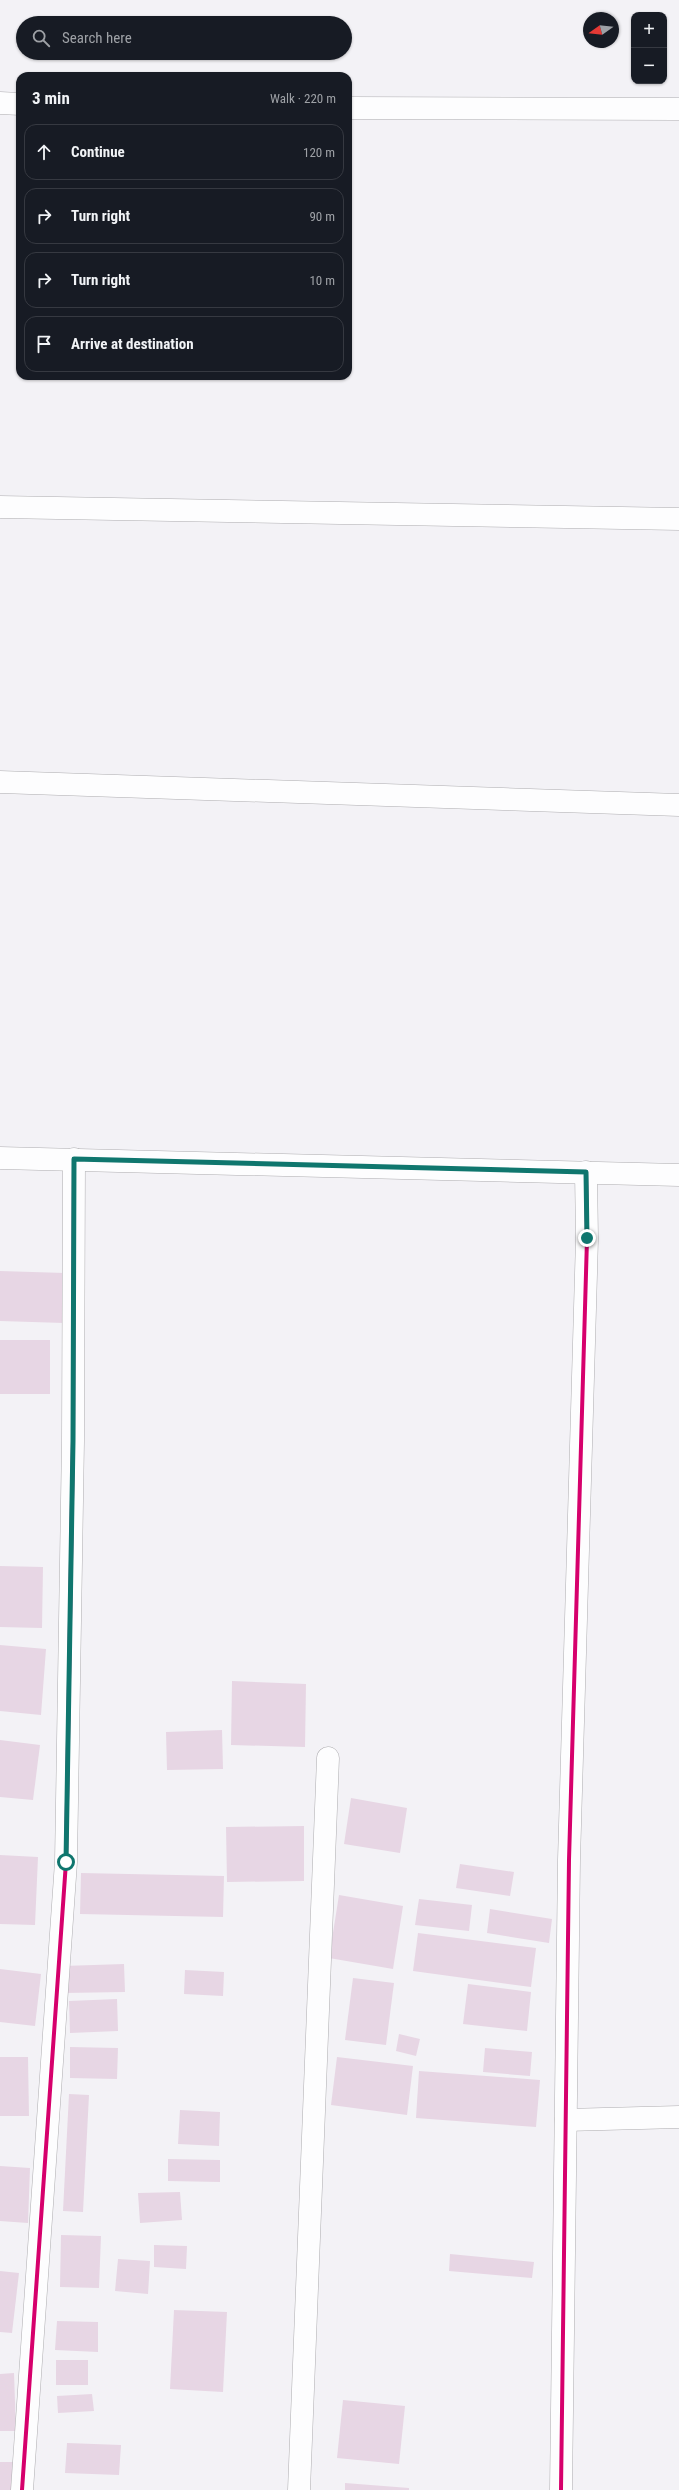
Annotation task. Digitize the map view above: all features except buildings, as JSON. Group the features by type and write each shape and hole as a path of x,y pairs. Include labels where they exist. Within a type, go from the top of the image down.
{"street":[{"path":"0,103 16,104"},
{"path":"352,108 679,109"},
{"path":"0,507 567,519 679,519"},
{"path":"0,782 679,805"},
{"path":"0,1158 679,1175"},
{"path":"22,2490 66,1862 73,1441 74,1159"},
{"path":"561,2490 569,1860 587,1254 586,1172"},
{"path":"299,2490 328,1758"},
{"path":"566,2120 679,2117"}],"cycle path":[{"path":"22,2490 66,1862 73,1441 74,1159"},
{"path":"561,2490 569,1860 587,1239 586,1172"}],"route":[{"path":"66,1862 73,1441 74,1159 586,1172 587,1238"}]}
